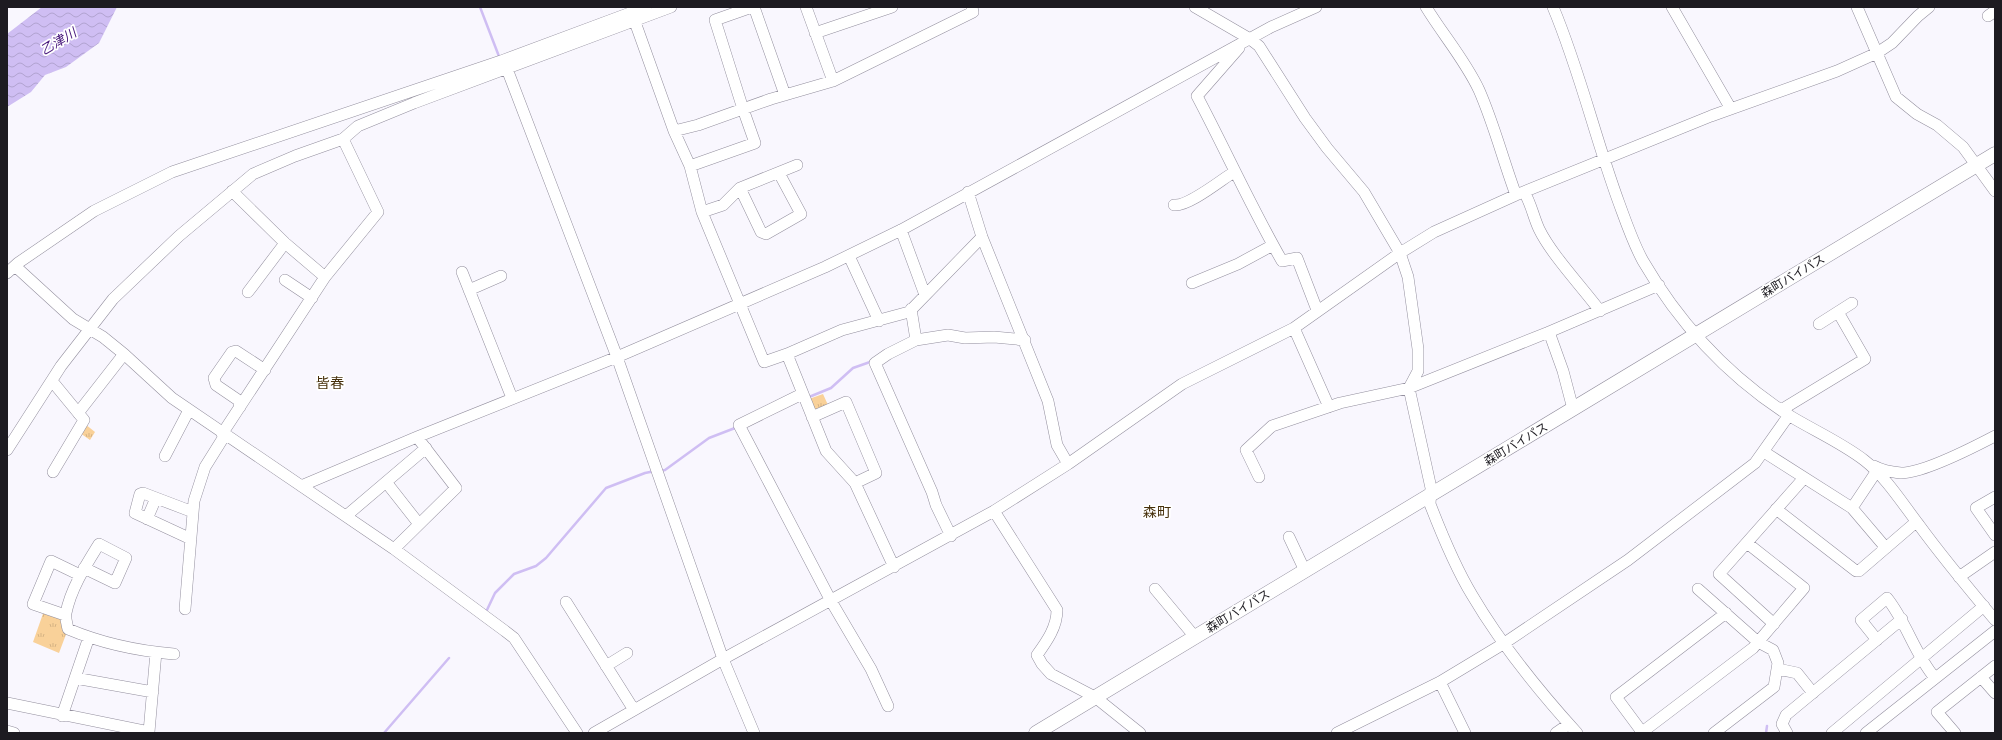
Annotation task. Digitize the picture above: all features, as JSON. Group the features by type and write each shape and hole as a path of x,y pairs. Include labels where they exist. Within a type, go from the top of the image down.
{"main road":[{"name":"森町バイパス","path":"1036,733 1305,570 1430,500 1573,409 1995,154"}],"street":[{"path":"577,733 514,638 394,549 223,435 172,398 124,354 73,319 11,270 94,212 172,172 231,154 501,61 646,7"},
{"path":"7,450 52,381 89,329 113,299 134,277 253,174 295,156 343,139 358,126 635,22 671,7"},
{"path":"690,166 755,143 715,20 753,7 784,95"},
{"path":"806,7 833,81"},
{"path":"816,33 892,7"},
{"path":"674,131 698,125 784,95 833,81 974,12 972,7"},
{"path":"1195,7 1246,41 1259,46 1302,113 1327,148 1364,192 1400,253 1408,277 1418,349 1418,371 1409,388 1431,488 1430,500 1471,594 1503,644 1530,680 1577,733"},
{"path":"301,486 417,436 617,357 849,256 901,230 1270,27 1316,7"},
{"path":"1426,7 1457,53 1478,89 1520,193 1529,200 1539,229 1552,249 1600,310"},
{"path":"1553,7 1576,66 1603,160 1642,260 1695,335 1743,383 1785,412 1883,471 1902,473 1934,464 1995,436"},
{"path":"1672,7 1732,109"},
{"path":"1857,7 1896,97 1917,114 1937,125 1963,147 1995,191"},
{"path":"594,733 723,659 951,536 994,511 1068,464 1182,384 1294,328 1317,310 1400,253 1434,232 1520,193 1732,109 1837,71 1877,53 1892,43 1918,16 1929,7"},
{"path":"635,22 674,131 690,166 702,212 764,362 787,354 842,330 909,312 982,237"},
{"path":"1246,41 1197,96 1218,136 1234,172 1282,261 1297,258 1317,310"},
{"path":"507,69 617,357 723,659 754,733"},
{"path":"374,104 414,104"},
{"path":"185,609 194,501 200,479 209,460 240,406 325,277 378,212 343,139"},
{"path":"702,212 723,205 740,188 797,166"},
{"path":"740,188 761,232 766,234 801,214 779,172"},
{"path":"1174,205 1179,206 1187,202 1234,172"},
{"path":"232,191 285,243 325,277"},
{"path":"968,192 982,237 1025,340 1035,370 1048,401 1057,445 1068,464"},
{"path":"901,230 925,295"},
{"path":"248,292 285,243"},
{"path":"1192,283 1238,264 1273,245"},
{"path":"849,256 879,321"},
{"path":"462,272 512,398"},
{"path":"469,290 501,276"},
{"path":"284,280 312,298"},
{"path":"1259,477 1246,450 1272,426 1329,407 1409,388 1549,332 1659,285"},
{"path":"1818,324 1852,304"},
{"path":"911,309 916,340"},
{"path":"1337,733 1440,682 1503,644 1634,555 1743,474 1764,452 1785,412 1865,359 1838,312"},
{"path":"1294,328 1329,407"},
{"path":"1549,332 1563,371 1573,409"},
{"path":"951,536 936,505 932,492 875,363 893,350 916,340 948,335 965,338 994,337 1025,340"},
{"path":"240,406 238,400 216,385 214,378 232,352 236,350 265,370"},
{"path":"78,413 124,354"},
{"path":"787,354 826,451 856,483 894,567"},
{"path":"52,381 84,420 53,472"},
{"path":"802,394 739,425 831,601 871,669 888,706"},
{"path":"812,417 846,402 876,473 856,483"},
{"path":"165,456 189,410"},
{"path":"394,549 456,488 417,436"},
{"path":"346,516 426,448"},
{"path":"1764,452 1852,508 1886,548"},
{"path":"1863,459 1886,481 1958,577 1995,620"},
{"path":"1852,508 1876,472"},
{"path":"1774,624 1719,574 1804,478"},
{"path":"386,482 419,524"},
{"path":"191,539 135,513 140,494 144,493 193,512"},
{"path":"147,519 156,498"},
{"path":"1995,498 1976,508 1995,535"},
{"path":"1776,509 1859,571 1916,522"},
{"path":"994,511 1057,610 1057,620 1047,642 1038,656 1039,660 1052,674 1095,697 1140,733"},
{"path":"1289,537 1305,570"},
{"path":"1726,613 1616,697 1646,732 1758,642 1804,588 1747,543"},
{"path":"1958,577 1995,552"},
{"path":"65,615 33,604 51,561 82,571 65,615 68,629 89,638 156,652 174,654"},
{"path":"1155,588 1195,637"},
{"path":"1698,589 1758,642 1773,650 1778,663 1774,687 1716,732"},
{"path":"1877,640 1861,620 1887,598 1902,619 1922,660 1935,678"},
{"path":"566,602 634,710"},
{"path":"1832,733 1922,660 1984,606"},
{"path":"1787,733 1782,724 1783,718 1902,619"},
{"path":"1866,733 1995,631"},
{"path":"62,716 89,638"},
{"path":"7,703 62,716 149,732 156,652"},
{"path":"606,666 627,653"},
{"path":"1956,733 1937,712 1995,666"},
{"path":"1778,669 1798,673 1813,693"},
{"path":"1981,677 1995,693"},
{"path":"75,678 153,692"},
{"path":"1440,682 1465,733"},
{"path":"1556,733 1568,724"},
{"path":"7,731 14,733"}],"green space":[{"path":"823,394 828,405 817,410 813,408 809,399"},
{"path":"85,424 95,432 90,440 80,433"},
{"path":"45,608 65,615 68,629 59,653 33,642"}],"water":[{"name":"乙津川","path":"42,7 117,7 99,43 66,67 45,75 31,92 7,107 7,34"}],"waterway":[{"path":"480,7 500,59"},
{"path":"809,397 831,388 853,368 870,362"},
{"path":"659,471 665,470 709,438 735,428"},
{"path":"486,612 495,593 514,574 536,566 546,558 606,488 645,473 655,471"},
{"path":"384,733 449,658"},
{"path":"1766,733 1767,726"}],"district":[{"name":"皆春","path":"330,383"},
{"name":"森町","path":"1157,512"}]}
